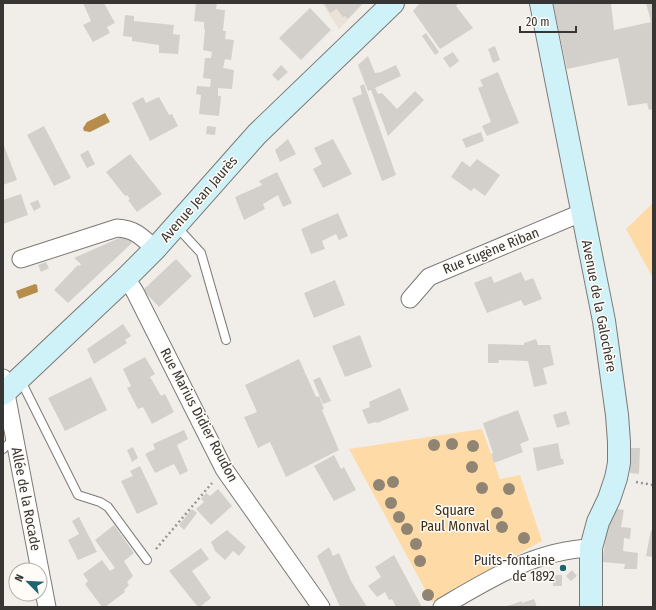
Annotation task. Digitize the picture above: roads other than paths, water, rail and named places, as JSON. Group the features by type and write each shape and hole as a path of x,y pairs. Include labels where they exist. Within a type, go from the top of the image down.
{"main road":[{"name":"Avenue Jean Jaurès","path":"8,385 126,278 257,134 394,3"},
{"name":"Avenue de la Galochère","path":"541,3 581,213 604,321 614,387 619,442 619,463 616,478 609,499 598,522 590,548 592,607"}],"street":[{"name":"Rue Eugène Riban","path":"410,299 429,277 581,213"},
{"path":"21,259 117,228 137,232 154,249"},
{"name":"Rue Marius Didier Roudon","path":"126,278 135,292 224,469 321,607"},
{"name":"Allée de la Rocade","path":"8,385 9,444 47,607"},
{"path":"442,607 506,570 558,552 590,548"}],"lane":[{"path":"175,225 201,253 226,340"},
{"path":"8,385 78,495 100,502 108,507 147,560"}],"place":[{"name":"Puits-fontaine de 1892","path":"563,568"}],"park label":[{"name":"Square Paul Monval","path":"455,518"}]}
